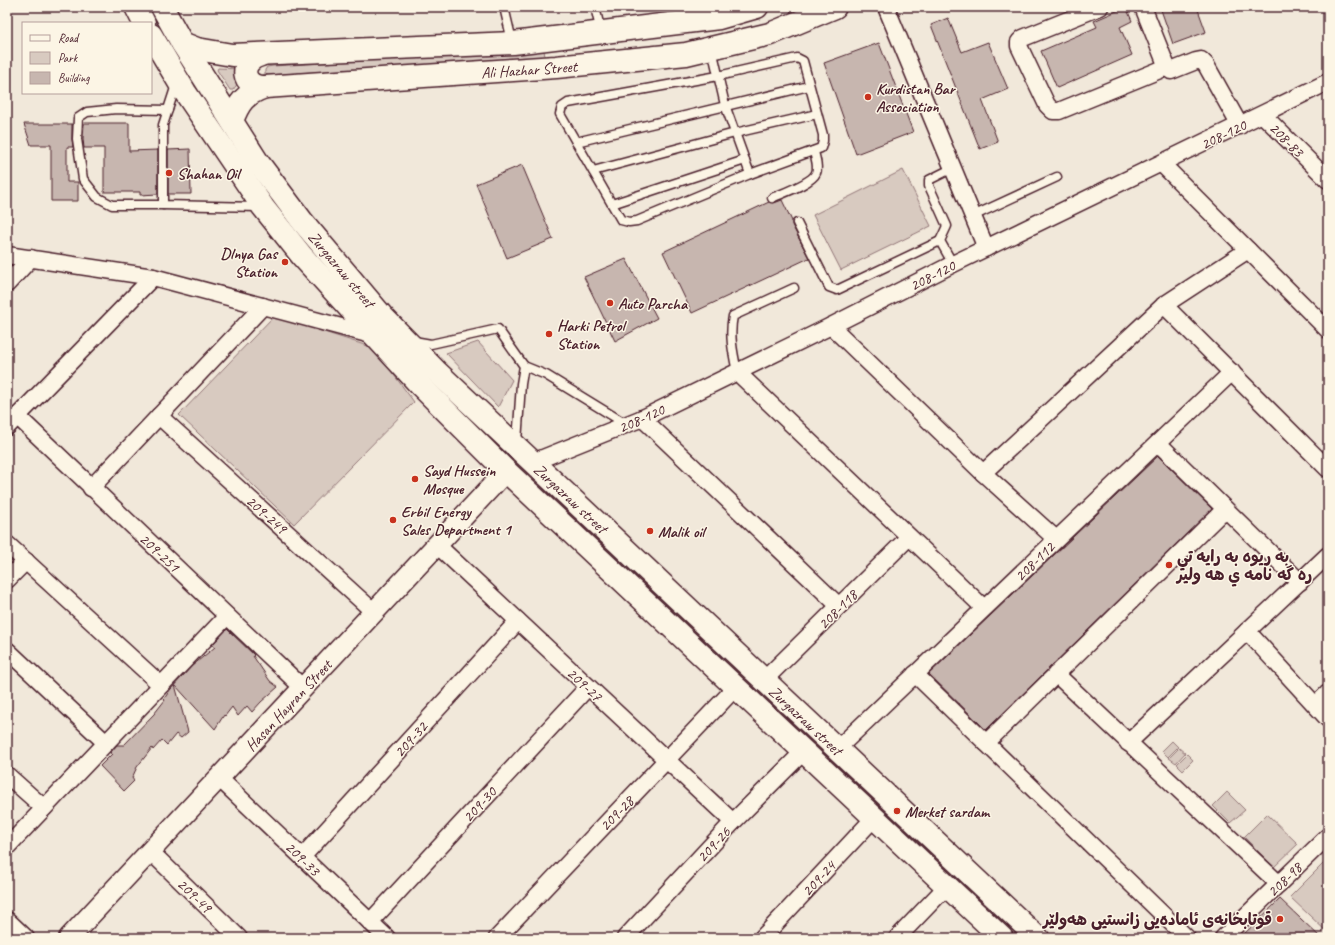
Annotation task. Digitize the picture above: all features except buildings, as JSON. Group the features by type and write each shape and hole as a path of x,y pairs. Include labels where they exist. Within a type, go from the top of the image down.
{"main road":[{"path":"136,7 144,22"},
{"name":"Zurgazraw street","path":"162,7 182,43 257,161 302,221 383,317 436,371 1038,938"},
{"name":"Ali Hazhar Street","path":"182,43 198,49 232,56 513,43 601,33 719,15 757,7"},
{"name":"Ali Hazhar Street","path":"232,121 237,107 244,98 253,91 265,88 556,68 686,54 770,34 835,7"},
{"name":"Zurgazraw street","path":"152,37 212,133 263,207 302,256 421,386 506,471 1002,938"},
{"path":"261,55 251,59 247,63 245,73 246,79 254,86 265,88"},
{"path":"973,911 991,893"}],"street":[{"path":"886,7 986,248"},
{"path":"1100,7 1023,38 1019,42 1019,46 1047,105 1053,111 1059,111 1167,67"},
{"path":"1143,7 1167,67 1171,71 1201,60 1206,65 1240,126"},
{"name":"208-120","path":"533,462 642,418 831,326 986,248 1263,115 1328,82"},
{"name":"208-83","path":"1263,115 1328,180"},
{"path":"1162,164 1328,330"},
{"path":"983,473 1164,305 1248,250"},
{"path":"7,255 152,276 375,336"},
{"path":"7,284 31,258"},
{"path":"12,422 152,276"},
{"path":"1164,305 1328,469"},
{"path":"92,488 263,306"},
{"path":"831,326 983,473 1056,539"},
{"path":"736,372 984,608"},
{"name":"208-112","path":"837,749 1232,372"},
{"name":"209-249","path":"159,416 374,612"},
{"path":"642,418 839,606"},
{"name":"209-251","path":"12,422 92,488 303,688"},
{"path":"1158,443 1300,582"},
{"name":"Hasan Hayran Street","path":"69,938 506,471"},
{"path":"986,743 1225,509"},
{"name":"208-118","path":"764,680 909,537"},
{"path":"7,544 161,685"},
{"name":"209-27","path":"437,545 733,822"},
{"path":"1128,743 1328,555"},
{"path":"7,580 26,561"},
{"path":"7,847 227,616"},
{"name":"209-32","path":"302,858 518,621"},
{"path":"1247,631 1328,718"},
{"path":"7,650 106,743"},
{"path":"914,674 1187,938"},
{"path":"1056,674 1279,884"},
{"name":"209-30","path":"370,922 588,687"},
{"name":"209-28","path":"497,938 736,687"},
{"path":"1316,705 1328,693"},
{"name":"209-26","path":"625,938 733,822 804,752"},
{"path":"7,775 44,808"},
{"name":"209-33","path":"219,778 387,938"},
{"name":"209-24","path":"762,938 874,818"},
{"name":"208-98","path":"1223,938 1328,836"},
{"name":"209-49","path":"150,851 230,935"},
{"path":"897,938 947,886"},
{"path":"7,920 26,938"}],"lane":[{"path":"504,7 513,43"},
{"path":"595,7 601,33"},
{"path":"712,48 725,105 750,174"},
{"path":"797,58 803,61 809,86 823,135 821,148 750,174 637,221 629,222 621,220 560,114 562,108 568,103 718,76 797,58"},
{"path":"163,205 163,125 178,80"},
{"path":"576,142 809,86"},
{"path":"168,110 116,109 87,112 78,118 77,139 83,179 97,197 112,205 263,207"},
{"path":"593,171 735,133 817,114"},
{"path":"772,198 811,180 816,174 817,167 814,151"},
{"path":"612,204 745,160"},
{"path":"797,224 829,286 836,290 940,241 947,226 930,186 930,180 953,168"},
{"path":"973,216 1057,177"},
{"path":"940,241 954,264"},
{"path":"736,372 732,345 731,326 733,316 794,288"},
{"path":"405,339 431,344 498,329 524,366 546,375 626,424"},
{"path":"517,447 521,384 524,366"}],"green space":[{"path":"544,50 545,57 265,74 267,67 273,66"},
{"path":"218,68 239,69 241,79 233,90 230,90 217,70"},
{"path":"903,170 931,226 841,270 813,215"},
{"path":"274,316 374,348 414,402 294,524 179,415"},
{"path":"478,342 512,380 498,407 446,353"},
{"path":"1172,741 1178,747 1168,757 1162,751"},
{"path":"1179,748 1185,753 1176,763 1169,758"},
{"path":"1187,754 1193,760 1183,770 1177,764"},
{"path":"1227,792 1245,810 1230,823 1213,806"},
{"path":"1267,814 1298,844 1274,867 1244,837"},
{"path":"1328,859 1328,933 1290,897"}],"place":[{"name":"Kurdistan Bar Association","path":"868,97"},
{"name":"Shahan Oil","path":"169,173"},
{"name":"Dlnya Gas Station","path":"285,262"},
{"name":"Auto Parcha","path":"610,303"},
{"name":"Harki Petrol Station","path":"549,334"},
{"name":"Sayd Hussein Mosque","path":"415,479"},
{"name":"Erbil Energy Sales Department 1","path":"393,520"},
{"name":"Malik oil","path":"650,531"},
{"name":"به ريوه به رايه تي ره گه نامه ي هه ولير","path":"1169,565"},
{"name":"Merket sardam","path":"897,811"},
{"name":"قوتابخانەی ئامادەیی زانستیی هەولێر","path":"1280,919"}]}
